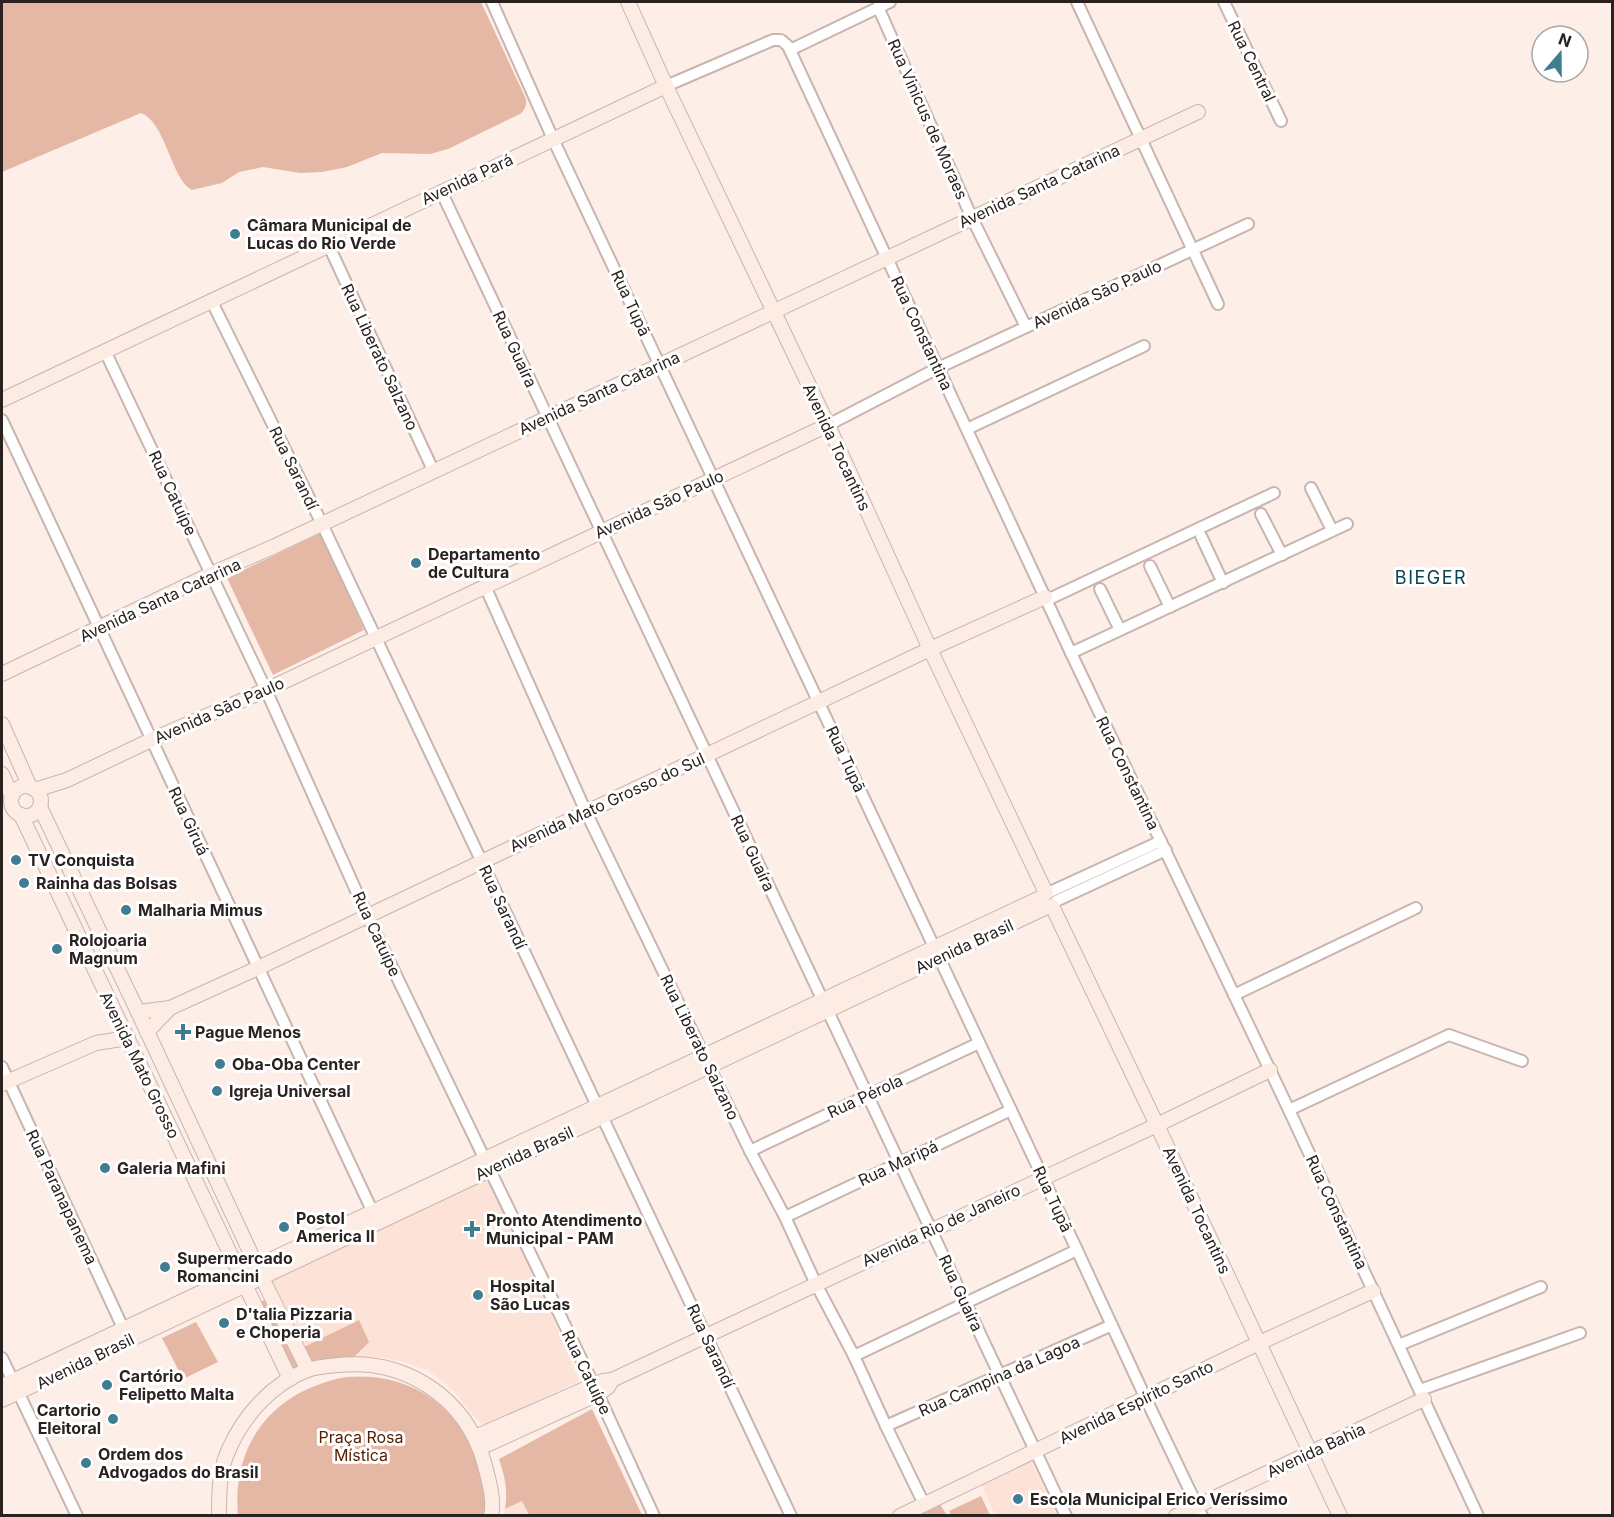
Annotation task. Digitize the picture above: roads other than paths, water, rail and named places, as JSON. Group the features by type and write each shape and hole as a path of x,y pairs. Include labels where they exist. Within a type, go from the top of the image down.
{"street":[{"name":"Rua Tupã","path":"492,2 553,139 1200,1510"},
{"name":"Avenida Tocantins","path":"628,2 828,425 930,649 1341,1515"},
{"path":"1077,2 1218,304"},
{"name":"Rua Central","path":"1224,2 1281,121"},
{"path":"790,50 886,3"},
{"name":"Rua Vinicus de Moraes","path":"886,3 972,218 1026,327"},
{"name":"Avenida Pará","path":"2,400 666,86 773,40 783,41 790,50"},
{"name":"Rua Constantina","path":"790,50 1071,653 1289,1110 1478,1515"},
{"name":"Avenida Santa Catarina","path":"2,674 1197,112"},
{"name":"Rua Guaíra","path":"441,191 1066,1515"},
{"name":"Avenida São Paulo","path":"37,796 151,740 266,690 714,479 828,425 938,368 1248,224"},
{"name":"Rua Liberato Salzano","path":"328,244 433,470"},
{"name":"Rua Sarandí","path":"211,300 322,524 791,1515"},
{"path":"967,429 1144,346"},
{"name":"Rua Catuípe","path":"105,351 266,690 368,915 654,1515"},
{"name":"Rua Giruá","path":"2,420 375,1216"},
{"path":"1311,488 1332,530"},
{"path":"1046,599 1274,493"},
{"path":"1261,514 1281,555"},
{"path":"1071,653 1347,524"},
{"path":"1201,536 1223,583"},
{"path":"1150,567 1170,607"},
{"name":"Rua Liberato Salzano","path":"485,586 586,812 750,1151 854,1356 924,1504"},
{"path":"1100,589 1120,630"},
{"name":"Avenida Mato Grosso do Sul","path":"170,1008 930,649 1046,599"},
{"name":"Avenida Mato Grosso","path":"2,724 259,1272 308,1370"},
{"name":"Avenida Mato Grosso","path":"2,774 13,807 128,1038 290,1379"},
{"path":"2,817 13,807 19,788 37,796 34,813 26,816 13,807"},
{"name":"Avenida Brasil","path":"10,1386 259,1272 1163,846"},
{"path":"1234,995 1416,908"},
{"path":"138,1012 170,1008"},
{"path":"147,1032 170,1008"},
{"path":"96,1043 119,1020"},
{"path":"1289,1110 1449,1035 1522,1060"},
{"path":"5,1082 96,1043 128,1038"},
{"name":"Rua Pérola","path":"750,1151 979,1043"},
{"name":"Rua Paranapanema","path":"2,1067 5,1082 123,1328"},
{"name":"Avenida Rio de Janeiro","path":"596,1390 609,1387 612,1380 1270,1070"},
{"name":"Rua Maripá","path":"785,1217 1011,1110"},
{"path":"854,1356 1077,1250"},
{"name":"Avenida Brasil","path":"2,1400 10,1386 123,1328 243,1279"},
{"path":"1399,1345 1541,1287"},
{"name":"Avenida Espírito Santo","path":"900,1515 1373,1291"},
{"name":"Rua Campina da Lagoa","path":"886,1426 1112,1325"},
{"path":"1422,1395 1580,1333"},
{"path":"2,1358 10,1386 77,1515"},
{"path":"219,1515 219,1485 228,1451 245,1419 276,1387 290,1379 308,1370 349,1364 376,1365 396,1370 426,1383 456,1411 477,1443 489,1480 491,1515"},
{"path":"477,1443 596,1390"},
{"name":"Avenida Bahia","path":"1176,1515 1200,1510 1422,1395"}],"place":[{"name":"Câmara Municipal de Lucas do Rio Verde","path":"235,234"},
{"name":"Departamento de Cultura","path":"416,563"},
{"name":"TV Conquista","path":"16,860"},
{"name":"Rainha das Bolsas","path":"24,883"},
{"name":"Malharia Mimus","path":"126,910"},
{"name":"Rolojoaria Magnum","path":"57,949"},
{"name":"Pague Menos","path":"183,1032"},
{"name":"Oba-Oba Center","path":"220,1064"},
{"name":"Igreja Universal","path":"217,1091"},
{"name":"Galeria Mafini","path":"105,1168"},
{"name":"Postol America II","path":"284,1227"},
{"name":"Pronto Atendimento Municipal - PAM","path":"472,1229"},
{"name":"Supermercado Romancini","path":"165,1267"},
{"name":"Hospital São Lucas","path":"478,1295"},
{"name":"D'talia Pizzaria e Choperia","path":"224,1323"},
{"name":"Cartório Felipetto Malta","path":"107,1385"},
{"name":"Cartorio Eleitoral","path":"113,1419"},
{"name":"Ordem dos Advogados do Brasil","path":"86,1463"},
{"name":"Escola Municipal Erico Veríssimo","path":"1018,1499"}],"district":[{"name":"BIEGER","path":"1431,577"}],"park label":[{"name":"Praça Rosa Mística","path":"361,1446"}]}
